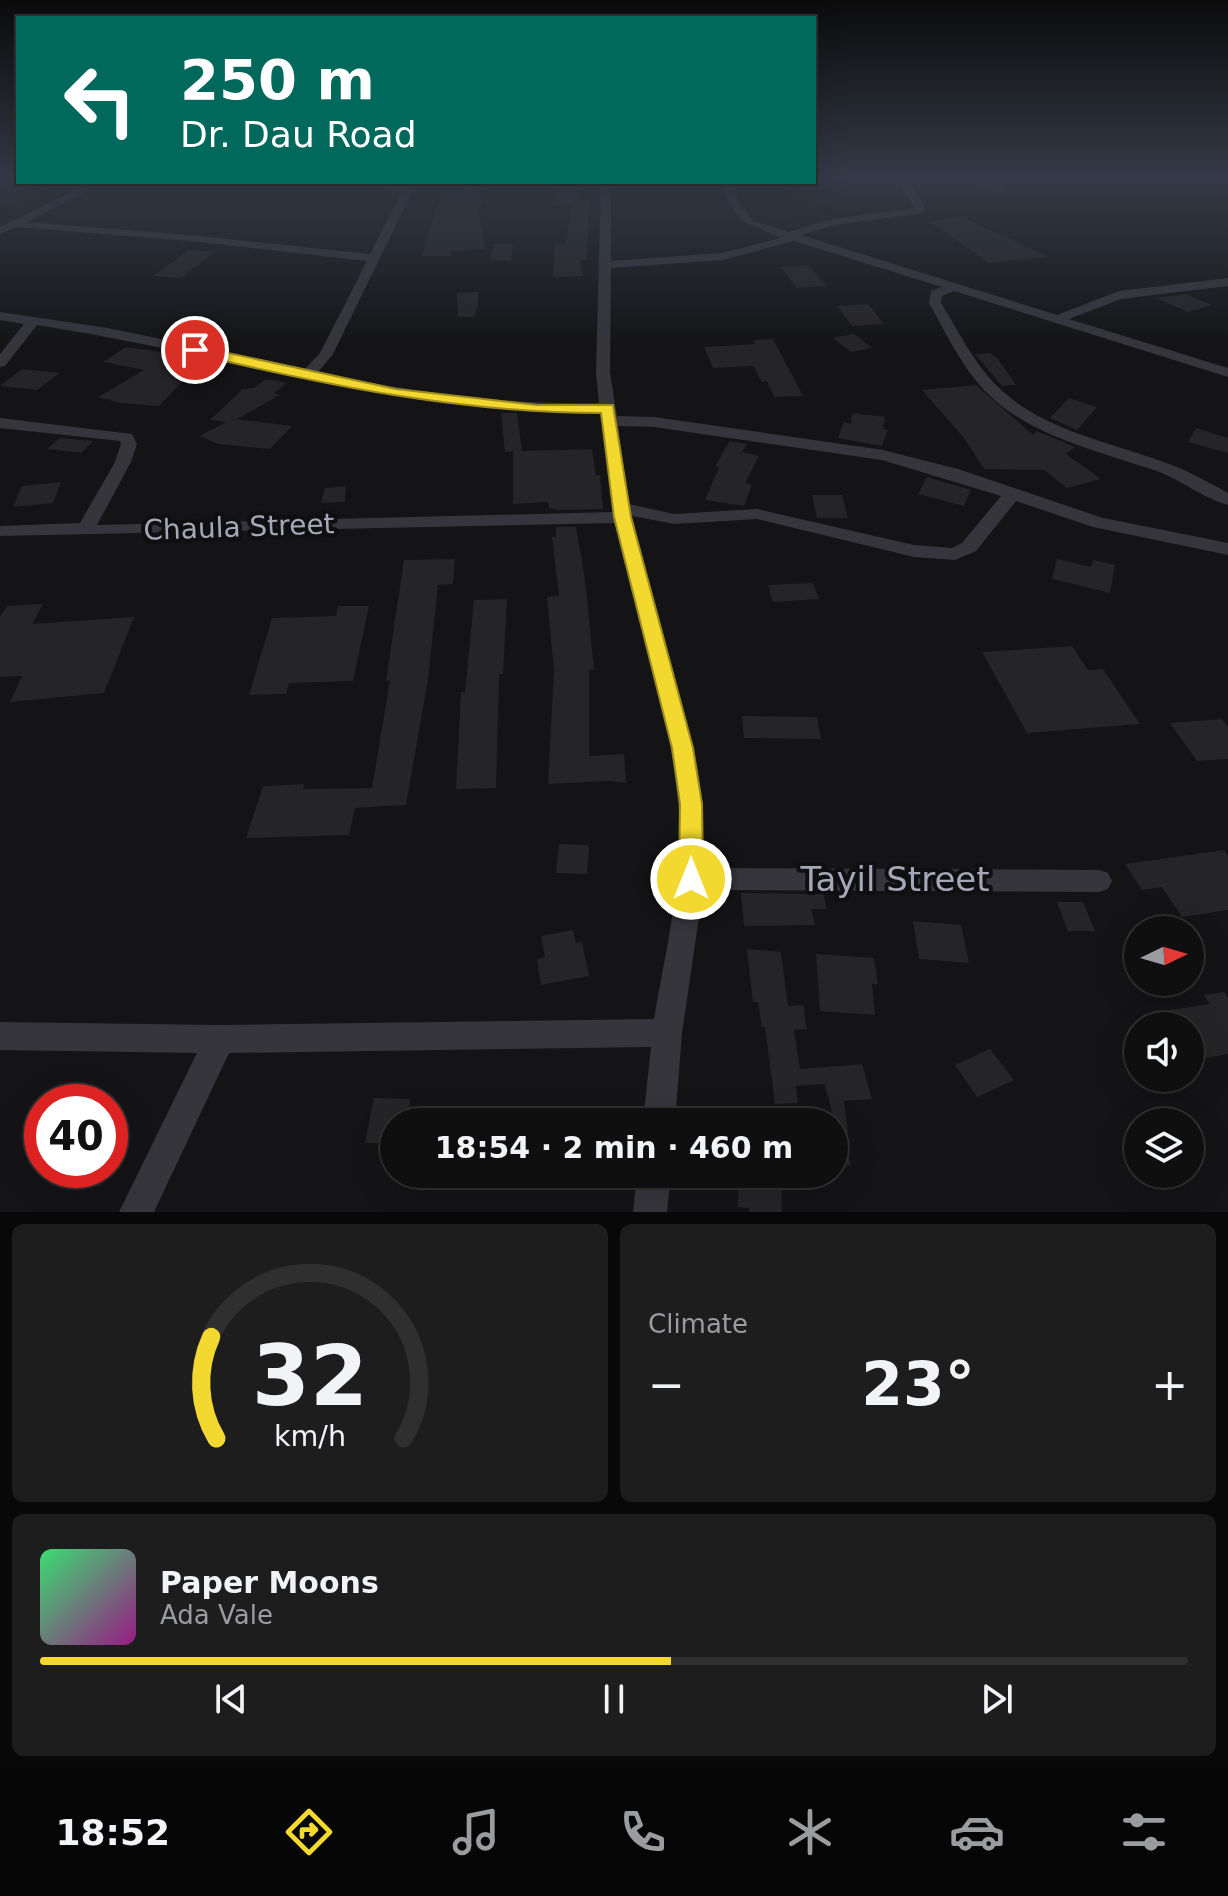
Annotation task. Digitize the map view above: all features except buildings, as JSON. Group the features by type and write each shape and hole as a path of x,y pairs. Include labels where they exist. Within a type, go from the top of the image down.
{"street":[{"path":"134,234 374,258"},
{"path":"310,373 326,354 386,234"},
{"path":"606,234 603,373 622,512 682,748 691,804 691,879 667,1033 660,1108"},
{"path":"779,234 1228,373"},
{"path":"604,265 686,261 758,248 799,234"},
{"path":"1057,320 1090,302 1141,289 1228,282"},
{"path":"954,287 936,294 935,303 973,367 1005,402 1046,426 1179,474 1228,500"},
{"path":"0,316 108,332 396,393 609,415 883,455 952,473 1099,523 1228,549"},
{"path":"0,363 33,321"},
{"path":"0,423 126,437 129,444 123,462 86,528"},
{"name":"Chaula Street","path":"0,531 86,528 97,532 622,512 674,519 757,514 914,551 955,554 969,547 1012,494"},
{"name":"Tayil Street","path":"691,879 1099,881"},
{"path":"0,1036 220,1039 667,1033"},
{"path":"136,1212 220,1039"},
{"path":"650,1212 653,1188"}],"route":[{"path":"195,350 396,393 537,409 608,408 622,517 682,748 691,804 691,879"}]}
